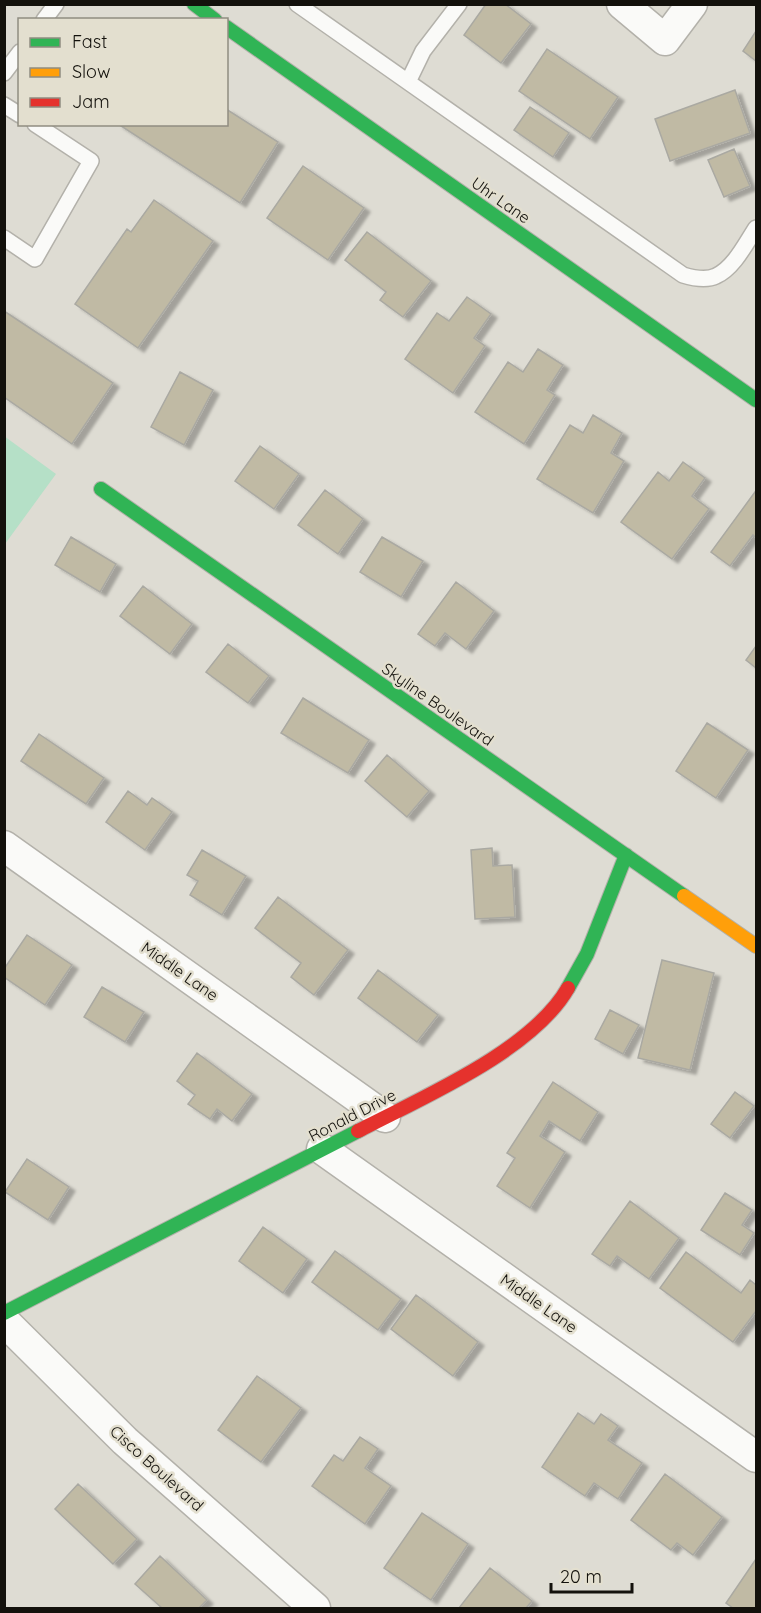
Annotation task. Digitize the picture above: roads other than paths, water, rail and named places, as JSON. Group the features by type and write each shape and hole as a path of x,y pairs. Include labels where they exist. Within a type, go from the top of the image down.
{"street":[{"path":"194,4 212,18"},
{"path":"622,4 665,40 692,4"},
{"name":"Uhr Lane","path":"228,28 756,400"},
{"name":"Skyline Boulevard","path":"101,489 756,946"},
{"name":"Middle Lane","path":"4,846 386,1117"},
{"name":"Ronald Drive","path":"9,1307 386,1117 489,1062 536,1027 565,993 587,954 626,855"},
{"name":"Middle Lane","path":"322,1149 756,1457"},
{"name":"Cisco Boulevard","path":"9,1307 125,1441 315,1608"}],"lane":[{"path":"297,4 683,275 700,279 716,276 731,263 756,228"},
{"path":"408,82 423,51 459,4"},
{"path":"4,73 18,55"},
{"path":"4,105 18,114"},
{"path":"4,238 35,259 91,161 37,126"}]}
